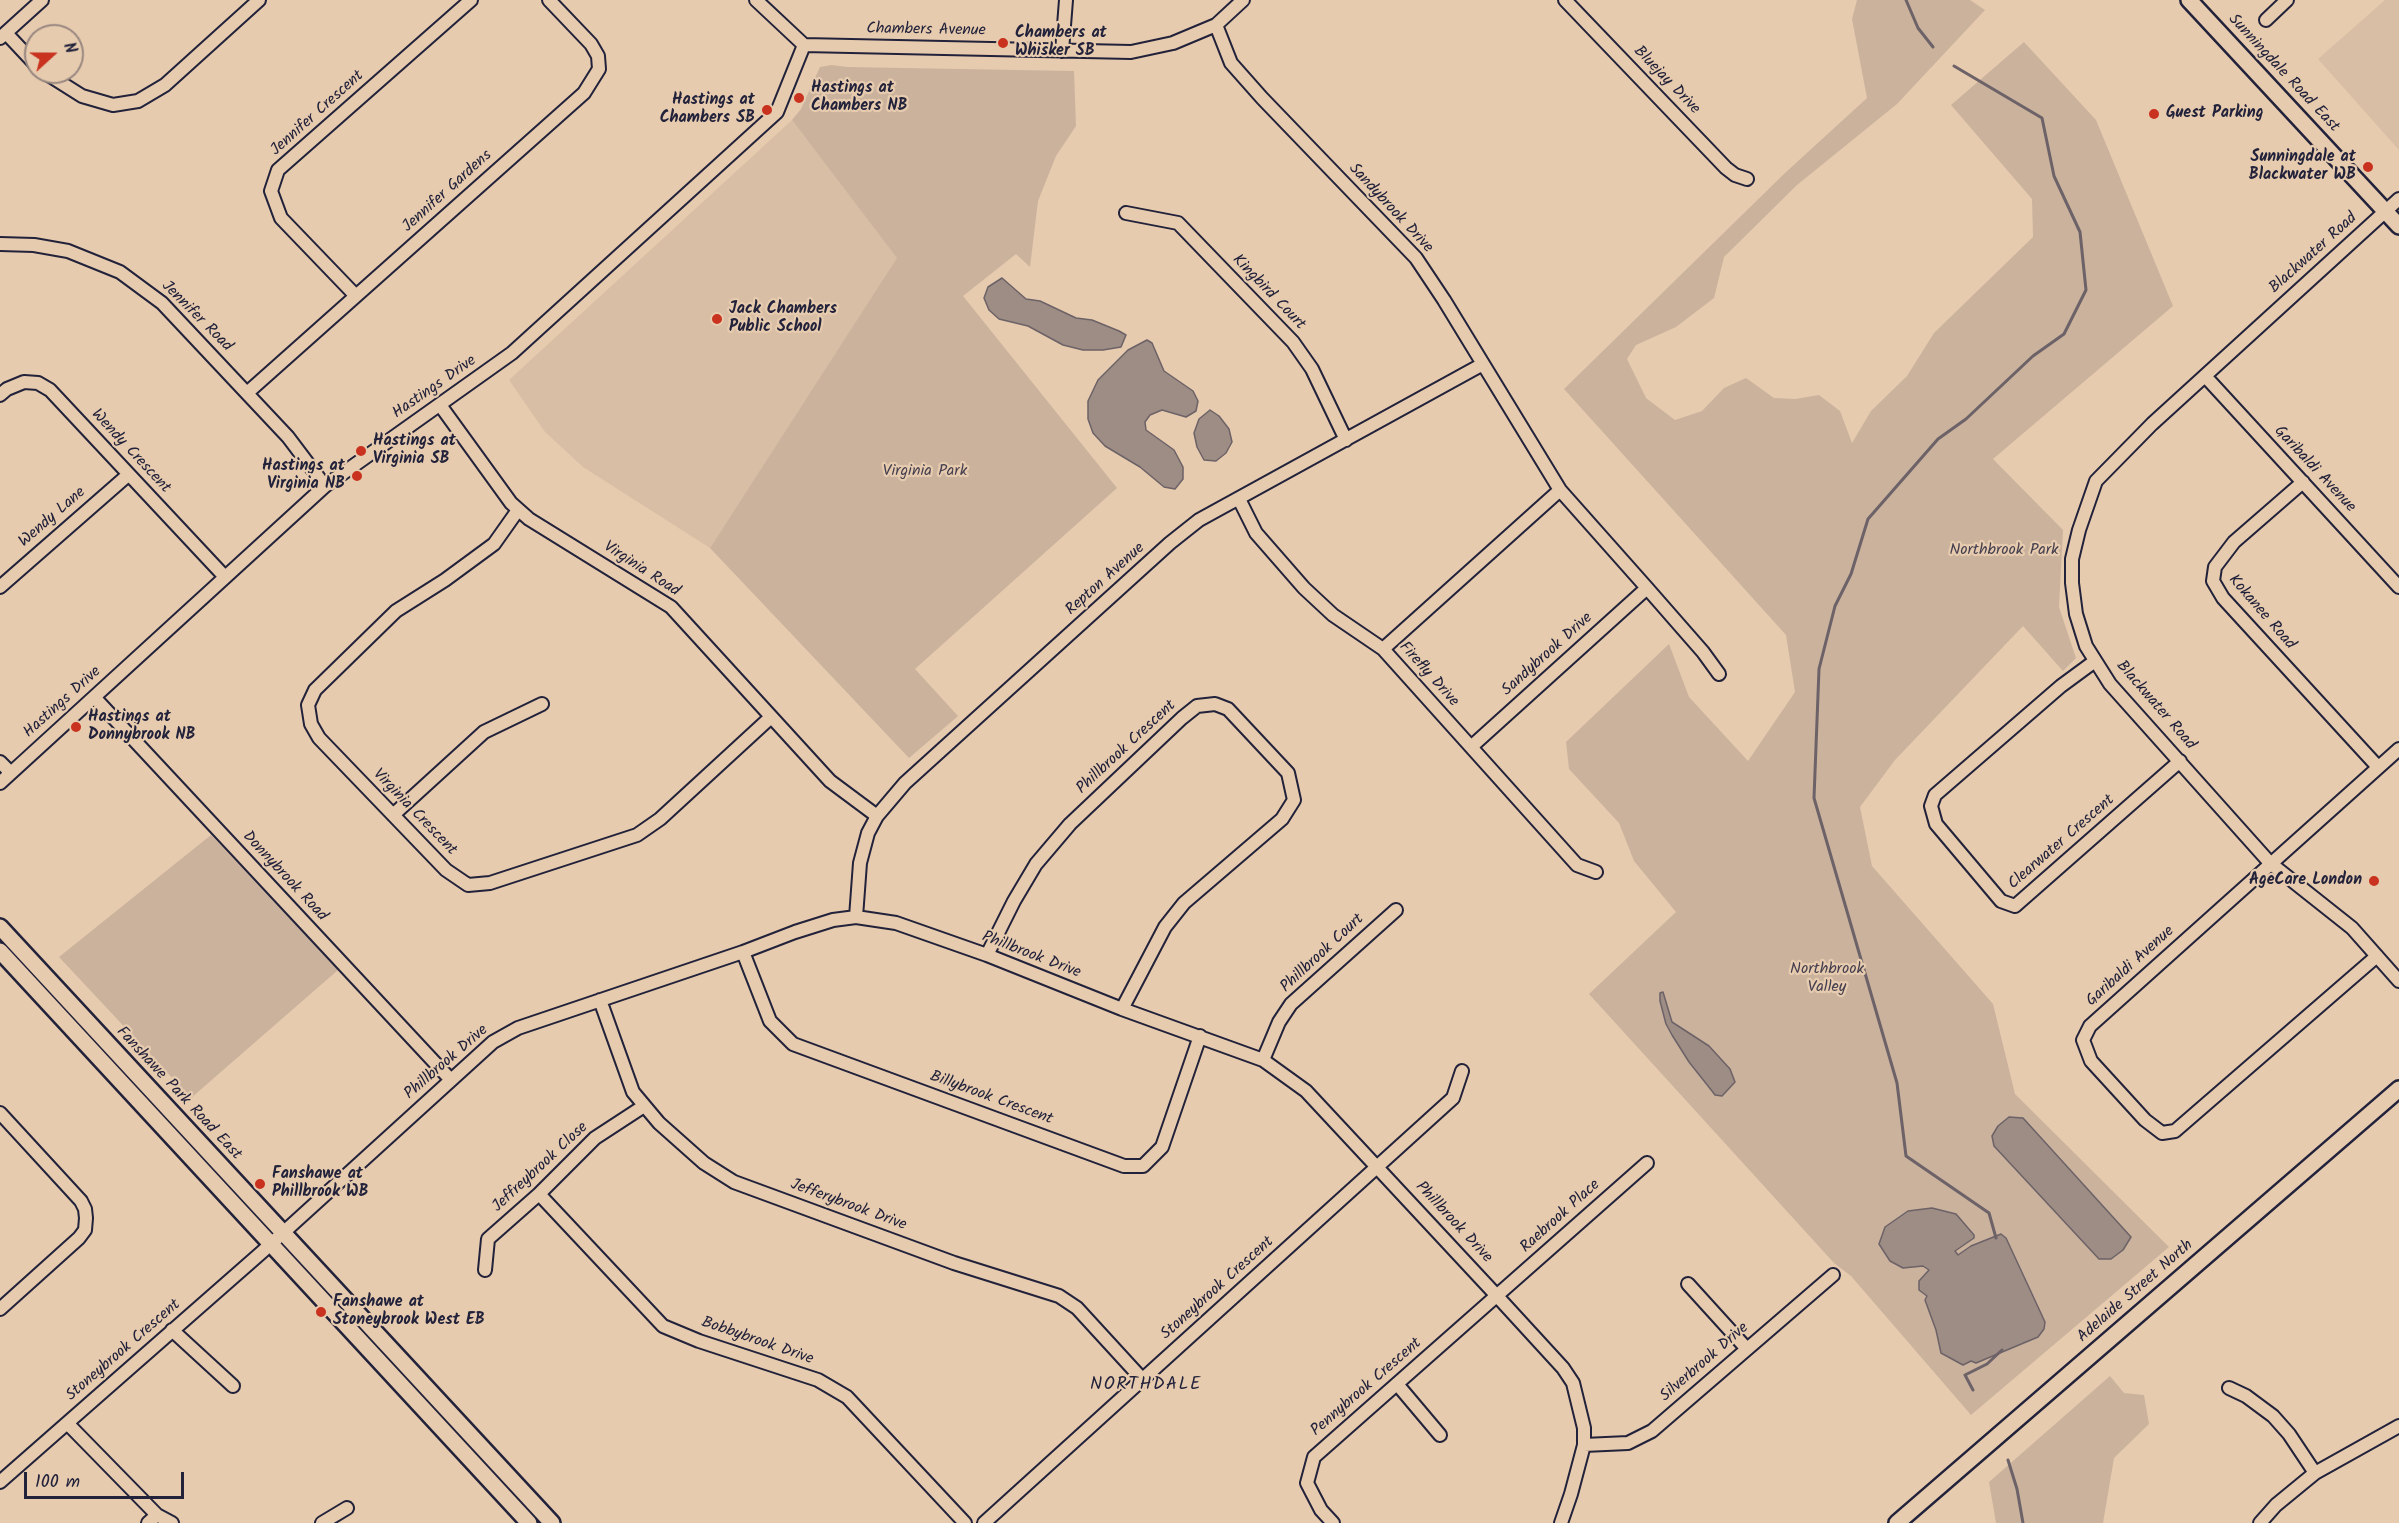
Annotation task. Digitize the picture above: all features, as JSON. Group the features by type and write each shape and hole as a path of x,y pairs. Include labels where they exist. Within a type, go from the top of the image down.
{"main road":[{"name":"Sunningdale Road East","path":"2189,0 2399,226"},
{"name":"Fanshawe Park Road East","path":"0,927 552,1523"},
{"name":"Fanshawe Park Road East","path":"0,951 529,1523"},
{"name":"Adelaide Street North","path":"1897,1523 2399,1089"}],"street":[{"path":"24,54 3,35 42,0"},
{"path":"63,84 82,96 113,105 138,101 165,85 259,0"},
{"name":"Jennifer Crescent","path":"356,296 281,218 271,191 278,171 471,0"},
{"name":"Jennifer Gardens","path":"247,393 584,93 599,69 598,56 591,44 549,0"},
{"path":"756,0 804,45"},
{"path":"1062,51 1066,0"},
{"name":"Chambers Avenue","path":"804,45 1131,52 1173,43 1216,25 1243,0"},
{"name":"Bluejay Drive","path":"1565,0 1726,168 1748,179"},
{"path":"2266,20 2287,0"},
{"name":"Sandybrook Drive","path":"1216,25 1232,63 1239,72 1416,258 1560,490 1703,652 1719,674"},
{"name":"Hastings Drive","path":"0,783 325,486 512,353 777,112 804,45"},
{"name":"Blackwater Road","path":"2399,199 2152,424 2096,481 2079,530 2072,559 2076,614 2086,646 2110,684 2270,863 2352,928 2399,981"},
{"name":"Kingbird Court","path":"1126,213 1178,223 1293,342 1312,369 1346,440"},
{"name":"Jennifer Road","path":"0,243 34,245 68,251 120,272 162,303 288,437 325,486"},
{"name":"Repton Avenue","path":"856,917 860,863 868,833 877,816 905,783 1170,543 1199,520 1483,364"},
{"name":"Garibaldi Avenue","path":"2205,376 2399,586"},
{"name":"Wendy Crescent","path":"0,395 7,389 24,382 38,383 51,390 225,577"},
{"name":"Virginia Road","path":"440,405 518,510 670,608 830,781 877,816"},
{"name":"Wendy Lane","path":"0,587 128,474"},
{"name":"Kokanee Road","path":"2303,482 2234,542 2215,567 2213,581 2223,598 2378,767"},
{"path":"1383,649 1560,490"},
{"name":"Firefly Drive","path":"1239,499 1256,533 1305,588 1333,615 1383,649 1577,865 1596,872"},
{"name":"Virginia Crescent","path":"518,510 494,544 446,580 396,611 315,690 308,705 311,724 319,738 446,870 468,885 490,883 637,835 660,819 771,717"},
{"name":"Sandybrook Drive","path":"1471,747 1647,588"},
{"name":"Clearwater Crescent","path":"2095,661 2061,686 1935,795 1931,806 1936,824 2001,901 2015,906 2180,760"},
{"name":"Donnybrook Road","path":"94,697 451,1080"},
{"path":"393,815 484,732 542,704"},
{"name":"Phillbrook Crescent","path":"987,956 1014,901 1036,864 1070,824 1197,706 1215,704 1228,709 1288,773 1294,800 1282,819 1184,903 1165,927 1122,1009"},
{"name":"Garibaldi Avenue","path":"2377,956 2175,1131 2162,1133 2145,1120 2091,1061 2083,1040 2090,1026 2399,749"},
{"path":"0,762 11,773"},
{"name":"Phillbrook Court","path":"1263,1060 1279,1022 1291,1004 1396,910"},
{"name":"Phillbrook Drive","path":"270,1245 493,1042 518,1028 833,920 856,917 896,924 1263,1060 1306,1091 1563,1368 1573,1383 1584,1428 1584,1445 1561,1523"},
{"name":"Billybrook Crescent","path":"743,952 770,1021 793,1044 1124,1166 1143,1166 1162,1147 1200,1036"},
{"name":"Jefferybrook Drive","path":"600,1000 633,1092 678,1142 704,1163 734,1182 954,1263 1059,1296 1077,1308 1143,1380"},
{"name":"Stoneybrook Crescent","path":"984,1523 1453,1098 1462,1071"},
{"name":"Jeffreybrook Close","path":"485,1270 488,1239 539,1194 595,1138 644,1106"},
{"path":"0,1113 81,1202 86,1218 85,1230 79,1238 0,1309"},
{"name":"Raebrook Place","path":"1497,1296 1647,1163"},
{"name":"Bobbybrook Drive","path":"539,1194 663,1326 699,1341 818,1380 846,1397 965,1523"},
{"name":"Stoneybrook Crescent","path":"0,1482 270,1245"},
{"name":"Silverbrook Drive","path":"1584,1445 1628,1443 1652,1431 1833,1275"},
{"path":"1688,1284 1747,1349"},
{"name":"Pennybrook Crescent","path":"1333,1523 1321,1510 1307,1483 1314,1457 1497,1296"},
{"path":"172,1330 233,1386"},
{"path":"1397,1384 1440,1434"},
{"path":"2229,1388 2246,1396 2272,1416 2289,1434 2314,1473"},
{"path":"67,1423 152,1519 172,1523"},
{"path":"2260,1523 2276,1505 2314,1473 2399,1426"},
{"path":"322,1523 347,1508"}],"shaded area":[{"path":"2385,0 2399,0 2399,150 2318,59"},
{"name":"Jack Chambers Public School","path":"792,120 898,258 710,548 583,467 545,432 509,380"},
{"path":"1002,278 1026,299 1040,301 1076,318 1092,320 1126,335 1121,347 1083,350 1063,345 1028,326 999,319 989,310 984,298 988,287"},
{"path":"1147,340 1152,343 1164,371 1193,391 1198,401 1196,411 1186,417 1162,410 1150,415 1145,422 1146,430 1174,450 1183,467 1183,479 1175,489 1164,487 1140,467 1105,446 1093,433 1088,419 1088,401 1098,380 1128,350"},
{"path":"1210,410 1219,416 1229,429 1232,442 1226,453 1216,461 1204,460 1197,447 1194,433 1199,419"},
{"path":"1663,992 1672,1022 1709,1046 1730,1069 1735,1082 1722,1096 1715,1095 1689,1062 1672,1035 1666,1024 1660,1001 1660,993"},
{"path":"2009,1117 2023,1118 2131,1237 2123,1250 2111,1259 2099,1259 1994,1146 1992,1136 1998,1126"},
{"path":"1932,1208 1956,1214 1974,1235 1974,1238 1955,1251 1958,1255 1971,1246 2001,1234 2006,1238 2045,1322 2044,1329 2038,1337 1976,1363 1971,1361 1963,1365 1941,1353 1936,1330 1925,1300 1927,1296 1919,1290 1919,1281 1929,1270 1923,1266 1903,1268 1890,1261 1879,1244 1885,1227 1908,1211"}],"green space":[{"name":"Northbrook Valley","path":"1857,0 1970,0 1985,10 1897,104 1797,185 1724,257 1714,298 1676,327 1636,345 1627,359 1646,398 1675,420 1702,411 1724,388 1746,378 1774,398 1795,399 1819,395 1840,411 1852,443 1871,411 1907,376 1934,333 2033,237 2032,199 1951,105 2024,42 2096,120 2173,306 1993,459 2063,530 2059,607 2076,658 2063,671 2023,626 1895,760 1860,807 1872,866 1993,1004 2015,1094 2169,1247 1971,1415 1851,1276 1834,1263 1589,994 1676,912 1634,861 1619,823 1569,769 1566,742 1669,644 1689,697 1748,761 1795,692 1786,635 1564,389 1785,173 1867,98 1852,19"},
{"name":"Virginia Park","path":"832,65 1074,71 1076,126 1056,156 1038,201 1030,267 1016,254 963,296 1117,488 915,669 958,716 909,758 710,548 897,258 792,120 801,109 820,67"},
{"path":"211,835 338,970 191,1098 59,957"},
{"path":"2110,1376 2124,1393 2144,1395 2149,1424 2114,1458 2103,1523 1996,1523 1989,1482"}],"waterway":[{"path":"1906,0 1918,28 1933,47"},
{"path":"1954,66 2042,118 2054,176 2080,232 2086,290 2064,334 2033,356 1966,419 1938,439 1868,519 1851,574 1835,606 1819,669 1814,798 1897,1083 1906,1156 1989,1213 1996,1238"},
{"path":"1973,1390 1965,1375 1987,1364 2002,1350"},
{"path":"2008,1460 2017,1489 2023,1523"}],"place":[{"name":"Chambers at Whisker SB","path":"1003,43"},
{"name":"Hastings at Chambers NB","path":"799,98"},
{"name":"Hastings at Chambers SB","path":"767,110"},
{"name":"Guest Parking","path":"2154,114"},
{"name":"Sunningdale at Blackwater WB","path":"2368,167"},
{"name":"Jack Chambers Public School","path":"717,319"},
{"name":"Hastings at Virginia SB","path":"361,451"},
{"name":"Hastings at Virginia NB","path":"357,476"},
{"name":"Hastings at Donnybrook NB","path":"76,727"},
{"name":"AgeCare London","path":"2374,881"},
{"name":"Fanshawe at Phillbrook WB","path":"260,1184"},
{"name":"Fanshawe at Stoneybrook West EB","path":"321,1312"}],"district":[{"name":"NORTHDALE","path":"1146,1386"}],"park label":[{"name":"Northbrook Park","path":"2004,551"}]}
